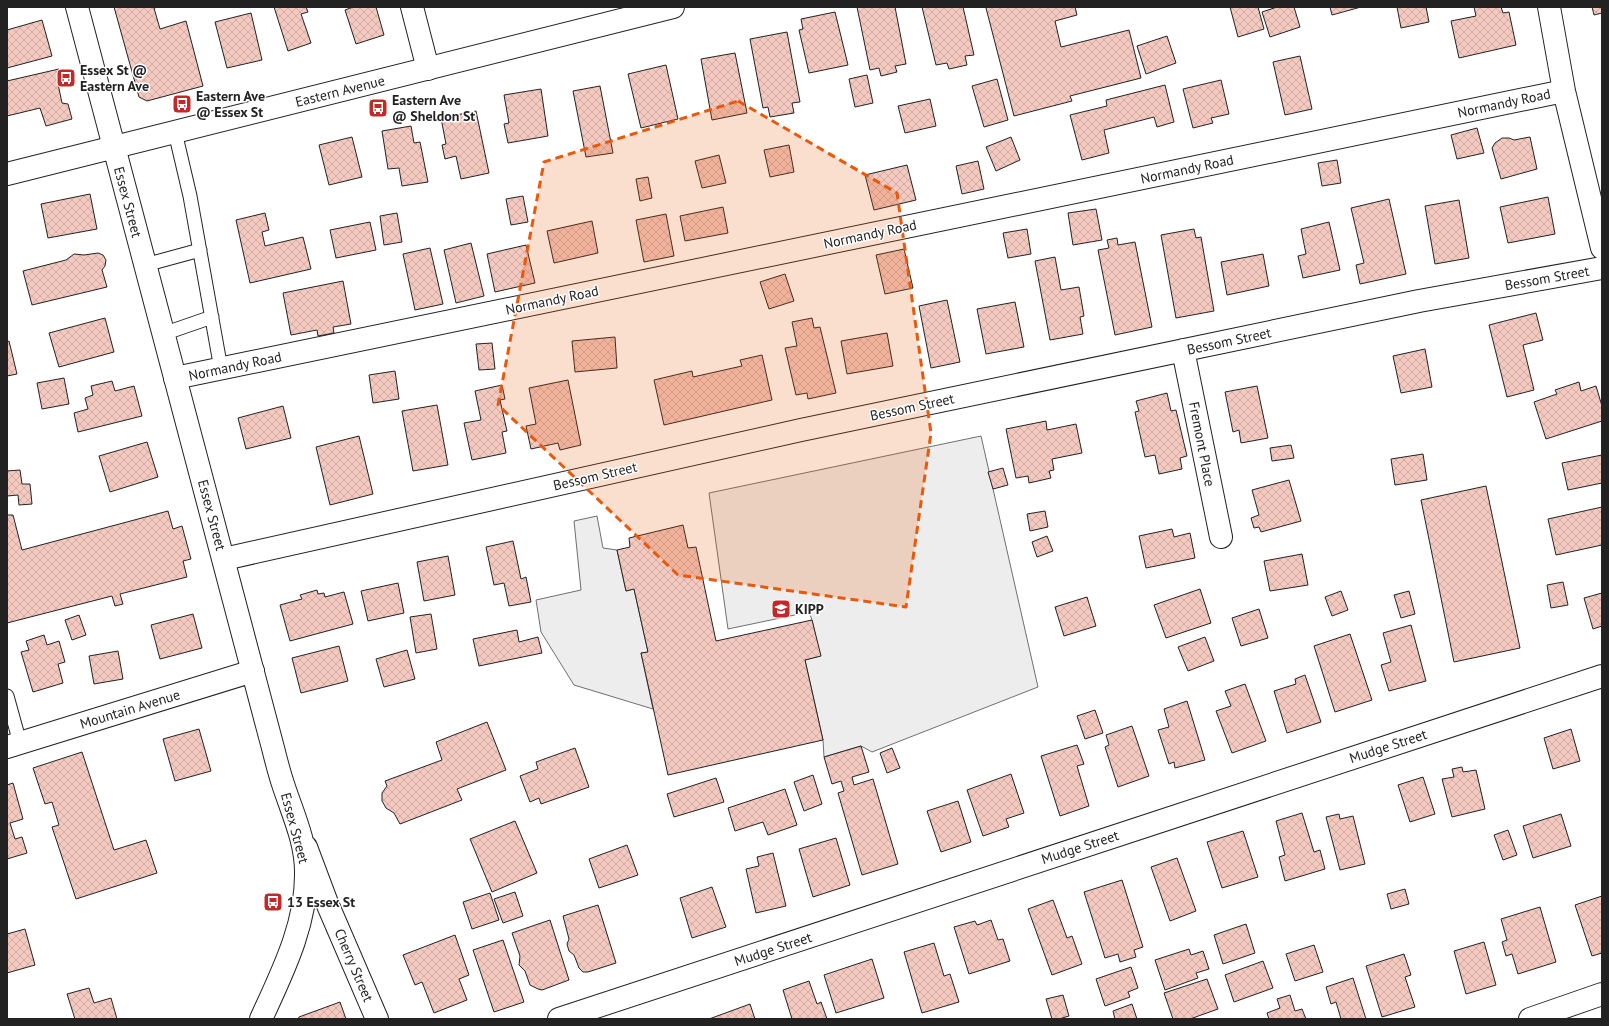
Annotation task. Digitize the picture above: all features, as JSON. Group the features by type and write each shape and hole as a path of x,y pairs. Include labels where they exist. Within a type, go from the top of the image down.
{"street":[{"name":"Essex Street","path":"77,7 282,782 296,822 303,848 306,871 304,900 298,929 284,968 261,1019"},
{"path":"412,7 428,69"},
{"name":"Eastern Avenue","path":"7,174 673,7"},
{"path":"1548,7 1564,91 1602,248"},
{"name":"Normandy Road","path":"175,378 1564,91"},
{"name":"Bessom Street","path":"224,559 730,445 1420,301 1602,268"},
{"name":"Fremont Place","path":"1183,350 1221,537"},
{"name":"Mountain Avenue","path":"13,745 253,671"},
{"name":"Mudge Street","path":"559,1019 1602,676"},
{"name":"Cherry Street","path":"296,822 328,903 377,1019"},
{"path":"1530,1019 1602,994"}],"lane":[{"path":"175,132 190,196 222,369"},
{"path":"145,265 200,250"},
{"path":"164,334 212,317"},
{"path":"7,696 13,745"}],"highlighted area":[{"path":"738,101 897,193 931,433 906,607 678,575 498,405 544,162"}],"shaded area":[{"path":"981,436 1038,687 872,752 861,746 824,757 823,740 805,660 820,656 809,612 728,629 709,493"},
{"path":"597,516 603,548 617,550 626,591 634,589 648,652 641,653 653,709 574,685 541,632 536,600 581,590 574,521"}],"building":[{"path":"114,7 159,7 154,8 160,29 186,21 203,86 147,101 139,97"},
{"path":"274,7 306,7 308,12 301,14 311,43 288,51"},
{"path":"353,7 376,7 384,35 356,44 345,10"},
{"path":"857,7 895,7 906,64 895,66 897,72 881,76 879,68 870,70"},
{"path":"922,7 963,7 974,55 965,56 967,65 949,69 947,63 936,65"},
{"path":"1075,7 1077,15 1055,21 1061,47 1129,30 1141,78 1070,96 1072,101 1014,116 986,8"},
{"path":"1230,7 1258,7 1264,29 1238,37"},
{"path":"1277,7 1294,7 1300,27 1270,37 1262,12"},
{"path":"1330,7 1361,7 1332,15"},
{"path":"1397,7 1426,7 1429,22 1401,28"},
{"path":"1474,7 1501,7 1503,13 1509,12 1516,45 1459,58 1451,21 1476,16"},
{"path":"1592,7 1602,7 1602,13 1594,15"},
{"path":"835,12 848,65 809,73 799,30 803,29 801,19"},
{"path":"251,13 262,60 227,68 215,22"},
{"path":"42,20 52,56 7,68 7,30"},
{"path":"787,32 800,102 792,103 794,113 770,117 768,107 763,108 750,39"},
{"path":"1167,36 1176,63 1146,74 1137,46"},
{"path":"735,53 747,113 712,120 701,59"},
{"path":"1300,56 1312,109 1285,115 1273,62"},
{"path":"666,65 678,119 641,128 628,74"},
{"path":"59,69 62,83 58,84 62,103 68,104 72,119 46,126 40,108 7,116 7,81"},
{"path":"867,75 873,103 855,107 849,79"},
{"path":"997,79 1008,120 984,127 972,86"},
{"path":"1221,80 1229,114 1211,118 1213,123 1193,128 1183,89"},
{"path":"1165,85 1174,122 1157,127 1154,117 1104,130 1109,153 1082,160 1070,115 1107,106 1106,100"},
{"path":"600,86 613,153 586,157 573,91"},
{"path":"541,89 548,136 508,143 504,124 509,123 504,95"},
{"path":"930,99 936,126 905,133 898,106"},
{"path":"476,111 489,173 461,179 456,156 445,159 442,145 446,144 441,118"},
{"path":"411,126 414,143 420,142 428,182 402,186 399,168 388,169 382,131"},
{"path":"1477,128 1484,153 1457,159 1451,135"},
{"path":"352,137 362,177 329,185 319,145"},
{"path":"1011,137 1020,160 996,171 986,147"},
{"path":"1530,137 1537,169 1501,179 1492,148 1495,143 1502,138 1514,140"},
{"path":"789,145 794,172 770,177 764,150"},
{"path":"719,155 726,183 702,188 695,161"},
{"path":"1337,160 1341,183 1322,186 1318,163"},
{"path":"978,161 984,189 962,194 956,166"},
{"path":"907,165 916,200 874,210 865,175"},
{"path":"648,177 652,198 640,201 636,179"},
{"path":"90,194 97,229 48,238 41,204"},
{"path":"523,196 528,222 511,225 506,199"},
{"path":"1548,197 1555,234 1508,243 1500,207"},
{"path":"1389,199 1406,274 1360,284 1356,265 1364,263 1351,208"},
{"path":"1459,200 1469,258 1435,264 1425,206"},
{"path":"723,207 728,233 685,241 680,216"},
{"path":"1096,209 1102,240 1073,245 1068,213"},
{"path":"265,213 269,230 262,232 265,246 303,237 311,269 250,283 236,220"},
{"path":"397,213 402,242 384,245 380,216"},
{"path":"666,214 674,256 644,262 636,220"},
{"path":"592,221 598,253 554,263 547,231"},
{"path":"370,222 376,250 336,258 330,230"},
{"path":"1329,222 1340,270 1303,278 1298,256 1306,254 1301,229"},
{"path":"1027,229 1031,254 1008,258 1003,233"},
{"path":"1194,229 1196,238 1201,237 1214,311 1176,318 1161,235"},
{"path":"1117,238 1118,245 1135,242 1152,327 1115,335 1098,250 1109,248 1107,240"},
{"path":"471,243 484,296 456,303 444,250"},
{"path":"526,245 535,283 495,292 487,254"},
{"path":"430,248 443,304 415,310 403,254"},
{"path":"904,249 913,288 885,294 876,255"},
{"path":"98,253 103,255 106,260 105,266 102,270 107,287 32,305 23,271 66,260 74,254 84,255"},
{"path":"1263,254 1269,286 1227,295 1221,262"},
{"path":"1055,257 1061,290 1079,287 1084,316 1080,317 1083,334 1050,340 1035,261"},
{"path":"785,274 794,301 769,309 760,282"},
{"path":"343,281 351,324 333,327 334,333 318,336 317,330 291,335 283,293"},
{"path":"947,300 960,362 931,368 919,306"},
{"path":"1015,302 1024,347 986,354 977,309"},
{"path":"1536,313 1543,340 1523,345 1534,390 1507,397 1489,325"},
{"path":"105,318 114,352 59,367 49,333"},
{"path":"812,318 814,328 820,327 836,393 808,399 807,393 796,395 785,348 797,346 792,322"},
{"path":"887,333 893,366 847,374 841,341"},
{"path":"615,337 617,368 575,372 572,341"},
{"path":"9,341 17,374 7,376 7,342"},
{"path":"492,343 495,369 479,370 476,344"},
{"path":"1425,349 1432,387 1401,393 1393,356"},
{"path":"762,355 772,400 664,425 654,380 692,371 693,377 742,366 740,360"},
{"path":"395,371 399,399 373,403 369,375"},
{"path":"64,378 69,404 42,409 37,383"},
{"path":"568,380 581,445 560,450 558,443 531,449 526,426 536,424 529,388"},
{"path":"112,381 115,391 134,386 142,416 78,432 74,413 88,409 85,398 93,395 91,386"},
{"path":"1579,382 1581,391 1596,386 1602,406 1602,421 1546,439 1534,402 1557,394 1555,390"},
{"path":"502,385 505,399 500,400 507,431 502,432 506,453 472,460 464,423 481,420 475,391"},
{"path":"1257,386 1268,438 1241,443 1239,430 1233,432 1225,392"},
{"path":"1167,393 1171,411 1176,410 1187,456 1180,458 1182,469 1159,474 1155,455 1145,457 1135,412 1139,411 1136,401"},
{"path":"437,405 448,465 413,471 402,411"},
{"path":"283,406 291,438 246,449 238,418"},
{"path":"1046,421 1047,430 1076,424 1082,453 1052,459 1054,470 1049,471 1051,478 1029,483 1028,476 1016,478 1006,429"},
{"path":"359,436 373,494 330,505 316,447"},
{"path":"147,442 158,477 110,492 99,456"},
{"path":"1291,445 1294,458 1272,461 1270,448"},
{"path":"1423,454 1427,480 1395,485 1391,459"},
{"path":"1602,455 1602,483 1568,490 1562,463"},
{"path":"1003,468 1008,485 993,489 988,472"},
{"path":"20,470 22,484 30,484 32,504 19,505 18,495 7,496 7,471"},
{"path":"1289,480 1301,521 1261,532 1259,527 1254,528 1251,518 1259,515 1252,490"},
{"path":"1486,486 1520,648 1454,662 1421,500"},
{"path":"1602,507 1602,545 1556,555 1548,519"},
{"path":"168,511 173,529 182,526 191,559 183,561 187,577 120,594 123,604 115,606 112,596 7,623 7,515 13,515 22,550"},
{"path":"1045,511 1048,527 1030,531 1027,514"},
{"name":"KIPP","path":"683,525 688,548 696,547 716,641 812,620 821,656 805,660 823,740 668,775 641,653 648,652 634,589 626,591 617,550 630,547 629,538"},
{"path":"1172,529 1174,537 1190,533 1195,558 1146,568 1139,536"},
{"path":"1047,536 1053,551 1037,557 1032,542"},
{"path":"513,541 521,579 526,577 531,602 509,606 504,583 494,585 486,547"},
{"path":"1302,554 1308,585 1270,591 1264,561"},
{"path":"448,556 455,595 424,601 417,562"},
{"path":"1563,582 1568,605 1551,608 1547,585"},
{"path":"398,583 404,613 368,621 361,591"},
{"path":"1200,589 1211,623 1166,638 1154,605"},
{"path":"317,590 318,594 324,593 325,597 344,592 353,624 290,641 280,605 302,599 300,595"},
{"path":"1341,591 1348,610 1332,616 1325,597"},
{"path":"1409,591 1415,614 1401,618 1394,595"},
{"path":"1602,593 1602,626 1593,629 1584,598"},
{"path":"1087,597 1096,626 1064,636 1055,607"},
{"path":"1259,609 1268,638 1241,646 1232,618"},
{"path":"193,614 202,648 160,659 151,625"},
{"path":"431,614 437,649 416,653 410,617"},
{"path":"79,615 86,635 72,640 65,620"},
{"path":"1411,625 1426,681 1389,691 1381,665 1391,662 1383,633"},
{"path":"517,630 519,642 538,637 542,653 479,666 473,639"},
{"path":"1350,634 1372,700 1335,712 1314,646"},
{"path":"44,635 47,645 59,641 65,662 58,664 63,683 33,692 21,652 29,650 26,641"},
{"path":"1205,637 1214,661 1188,671 1178,647"},
{"path":"339,646 348,681 301,693 292,658"},
{"path":"407,650 415,679 384,687 376,659"},
{"path":"118,651 123,679 94,684 89,656"},
{"path":"1305,675 1321,722 1287,733 1274,691 1296,684 1295,679"},
{"path":"1245,684 1266,741 1232,753 1216,711 1231,706 1225,691"},
{"path":"1187,701 1205,760 1175,768 1174,762 1169,764 1158,730 1169,727 1164,709"},
{"path":"1095,710 1103,733 1085,739 1077,716"},
{"path":"487,722 506,770 457,789 462,800 400,824 394,813 386,808 382,801 382,793 387,786 385,781 442,760 436,742"},
{"path":"1132,726 1149,776 1118,787 1105,747 1109,745 1106,735"},
{"path":"199,729 211,771 175,781 163,739"},
{"path":"1571,729 1580,761 1553,769 1544,738"},
{"path":"1077,745 1084,764 1077,766 1089,806 1060,816 1041,756"},
{"path":"861,746 869,772 852,777 854,785 873,779 898,864 862,875 838,793 844,791 841,781 832,784 824,757"},
{"path":"575,748 589,787 541,804 539,798 530,802 520,776 538,769 536,762"},
{"path":"892,748 900,768 887,773 880,753"},
{"path":"82,752 114,850 146,840 157,873 76,899 52,827 59,825 52,802 45,804 33,768"},
{"path":"1462,767 1463,772 1476,770 1485,809 1452,817 1442,779 1454,777 1452,769"},
{"path":"1011,774 1024,813 1006,819 1009,827 983,836 967,790"},
{"path":"813,775 822,804 804,811 794,782"},
{"path":"1423,777 1435,814 1410,822 1398,785"},
{"path":"716,778 724,802 674,817 667,794"},
{"path":"13,783 23,819 10,823 15,839 22,837 27,853 7,859 7,785"},
{"path":"785,789 797,825 768,835 763,822 735,831 728,808"},
{"path":"958,801 971,842 941,852 927,811"},
{"path":"1302,813 1314,852 1320,850 1325,869 1285,881 1279,857 1285,855 1276,821"},
{"path":"1339,814 1340,819 1353,816 1365,864 1340,870 1326,817"},
{"path":"1561,814 1571,846 1533,858 1523,826"},
{"path":"515,821 537,873 492,892 470,839"},
{"path":"1508,830 1517,855 1503,860 1494,835"},
{"path":"1243,831 1258,877 1222,888 1207,842"},
{"path":"836,838 850,885 813,897 799,849"},
{"path":"627,845 638,875 599,888 589,859"},
{"path":"773,853 786,906 756,913 746,869 759,866 757,857"},
{"path":"1177,858 1196,911 1170,921 1151,867"},
{"path":"1122,880 1143,947 1134,950 1136,957 1120,962 1118,954 1105,958 1084,892"},
{"path":"712,887 726,927 692,938 680,898"},
{"path":"1405,889 1409,904 1391,909 1387,894"},
{"path":"515,892 523,916 503,923 494,899"},
{"path":"490,893 499,920 472,929 463,902"},
{"path":"1602,896 1602,953 1592,956 1575,905"},
{"path":"1053,900 1067,938 1072,936 1082,964 1052,975 1028,909"},
{"path":"598,905 616,963 588,972 583,972 579,968 574,955 569,951 567,944 569,939 563,916"},
{"path":"1540,907 1556,962 1518,974 1512,954 1506,956 1502,942 1507,940 1501,919"},
{"path":"550,920 569,980 542,990 530,985 525,971 519,965 520,956 512,933"},
{"path":"991,920 998,940 1003,939 1010,961 969,974 954,927 975,921 977,925"},
{"path":"1246,924 1255,953 1223,964 1214,935"},
{"path":"25,929 35,965 7,973 7,934"},
{"path":"455,935 469,975 459,979 467,1000 434,1013 422,982 415,985 403,955"},
{"path":"503,940 524,1002 494,1012 473,950"},
{"path":"1484,942 1496,985 1466,994 1454,951"},
{"path":"934,943 944,976 950,974 959,1002 922,1013 904,952"},
{"path":"1314,945 1323,972 1295,981 1286,954"},
{"path":"1189,949 1191,955 1203,951 1209,969 1196,973 1198,978 1165,990 1155,960"},
{"path":"1404,954 1411,975 1405,977 1415,1007 1382,1017 1366,966"},
{"path":"872,959 884,998 836,1013 824,975"},
{"path":"1263,961 1273,988 1234,1002 1225,975"},
{"path":"1131,967 1138,988 1128,992 1130,997 1105,1006 1096,979"},
{"path":"1353,978 1366,1019 1341,1019 1336,1002 1331,1004 1326,987"},
{"path":"1207,979 1218,1009 1190,1019 1173,1019 1164,993"},
{"path":"809,981 817,1004 821,1002 827,1019 792,1019 783,990"},
{"path":"89,988 94,1003 111,998 117,1019 75,1019 67,994"},
{"path":"1063,995 1069,1016 1059,1019 1052,1019 1046,999"},
{"path":"1290,995 1295,1011 1302,1009 1306,1019 1269,1019 1267,1013 1280,1008 1277,999"},
{"path":"340,1002 346,1019 298,1019 299,1017"},
{"path":"750,1004 755,1019 709,1019"},
{"path":"1132,1004 1137,1019 1115,1019 1113,1011"}],"place":[{"name":"Essex St @ Eastern Ave","path":"66,78"},
{"name":"Eastern Ave @ Essex St","path":"182,104"},
{"name":"Eastern Ave @ Sheldon St","path":"378,108"},
{"name":"KIPP","path":"781,609"},
{"name":"13 Essex St","path":"273,902"}]}
